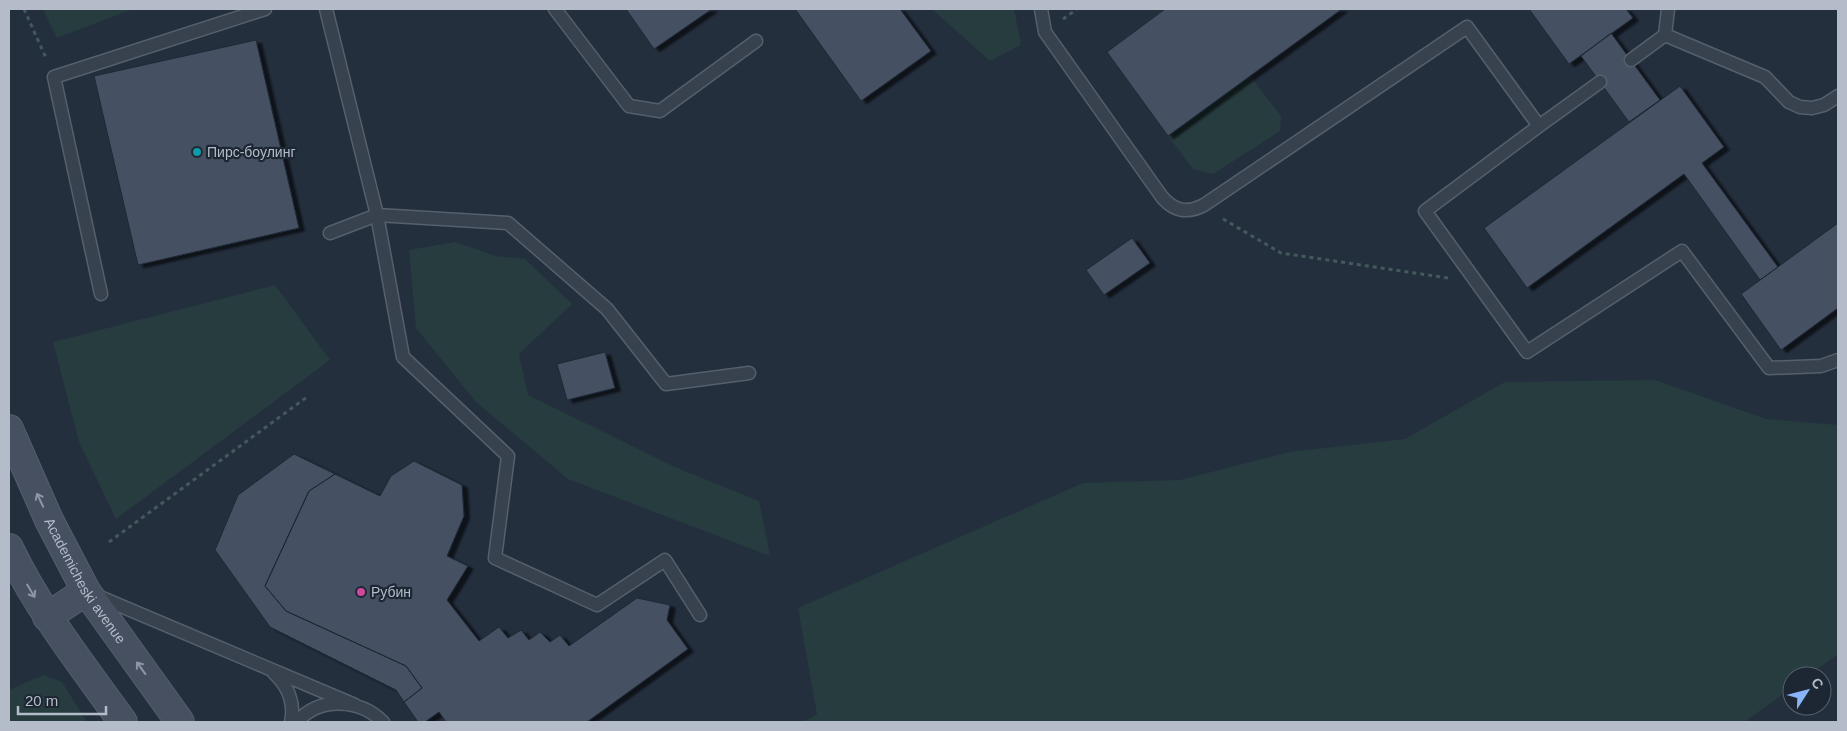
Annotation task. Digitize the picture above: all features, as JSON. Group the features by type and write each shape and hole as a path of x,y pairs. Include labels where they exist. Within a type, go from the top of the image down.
{"main road":[{"name":"Academicheski avenue","path":"9,429 49,520 86,590 180,722"},
{"path":"9,548 23,578 47,617 123,722"},
{"path":"47,617 86,590"}],"lane":[{"path":"101,294 54,77 265,9"},
{"path":"326,9 377,215 403,357 508,456 495,558 597,605 665,560 700,615"},
{"path":"556,9 629,106 636,108 660,111 756,41"},
{"path":"1041,9 1044,32 1168,204 1186,211 1195,210 1204,205 1467,26 1539,126"},
{"path":"1631,60 1665,35 1668,9"},
{"path":"1665,35 1765,76 1789,102 1800,107 1812,108 1824,105 1838,96"},
{"path":"1600,82 1425,211 1467,272 1527,352 1682,251 1769,368 1821,366 1838,360"},
{"path":"330,233 377,215 508,223 607,308 666,384 749,373"},
{"path":"86,590 374,713 383,722"},
{"path":"270,669 283,682 290,697 293,712 291,722"},
{"path":"297,722 318,707 336,703 355,705"}],"path":[{"path":"24,9 54,77"},
{"path":"1204,205 1238,230 1281,253 1448,278 1467,272"},
{"path":"109,542 307,397"}],"green space":[{"path":"43,9 133,9 57,38"},
{"path":"932,9 1014,9 1021,45 990,61"},
{"path":"1250,76 1281,116 1280,131 1213,174 1193,169 1168,136"},
{"path":"455,242 496,256 525,259 572,304 519,354 528,395 675,467 759,501 770,556 568,479 476,402 416,328 409,250"},
{"path":"275,285 330,360 116,519 79,442 53,342"},
{"path":"1655,380 1766,419 1838,425 1838,654 1822,666 1782,666 1782,695 1744,722 803,722 817,714 798,608 1083,483 1180,480 1290,452 1405,439 1505,382"},
{"path":"43,675 62,682 87,722 9,722 9,690"}],"building":[{"path":"626,9 712,9 654,49"},
{"path":"795,9 900,9 931,51 861,101"},
{"path":"1165,9 1342,9 1168,136 1107,52"},
{"path":"1529,9 1626,9 1633,18 1569,64"},
{"path":"1611,33 1660,100 1629,122 1581,56"},
{"name":"Пирс-боулинг","path":"256,40 299,228 138,265 94,76"},
{"path":"1680,86 1724,147 1702,163 1778,267 1760,280 1684,174 1527,288 1484,228"},
{"path":"1838,223 1838,308 1781,350 1741,294"},
{"path":"1132,238 1150,263 1104,295 1086,270"},
{"path":"605,352 615,388 567,400 557,364"},
{"path":"294,454 335,474 309,491 265,586 286,611 406,666 422,688 404,702 396,690 270,627 215,550 238,495"},
{"name":"Рубин","path":"414,461 462,485 464,516 447,556 468,566 447,600 479,641 499,627 508,638 521,630 529,640 540,632 550,642 560,635 569,646 637,598 670,605 667,620 688,649 587,722 446,722 439,712 425,722 418,722 404,702 422,688 406,666 286,611 265,586 309,491 335,474 380,496 391,476"}],"place":[{"name":"Пирс-боулинг","path":"197,152"},
{"name":"Рубин","path":"361,592"}]}
